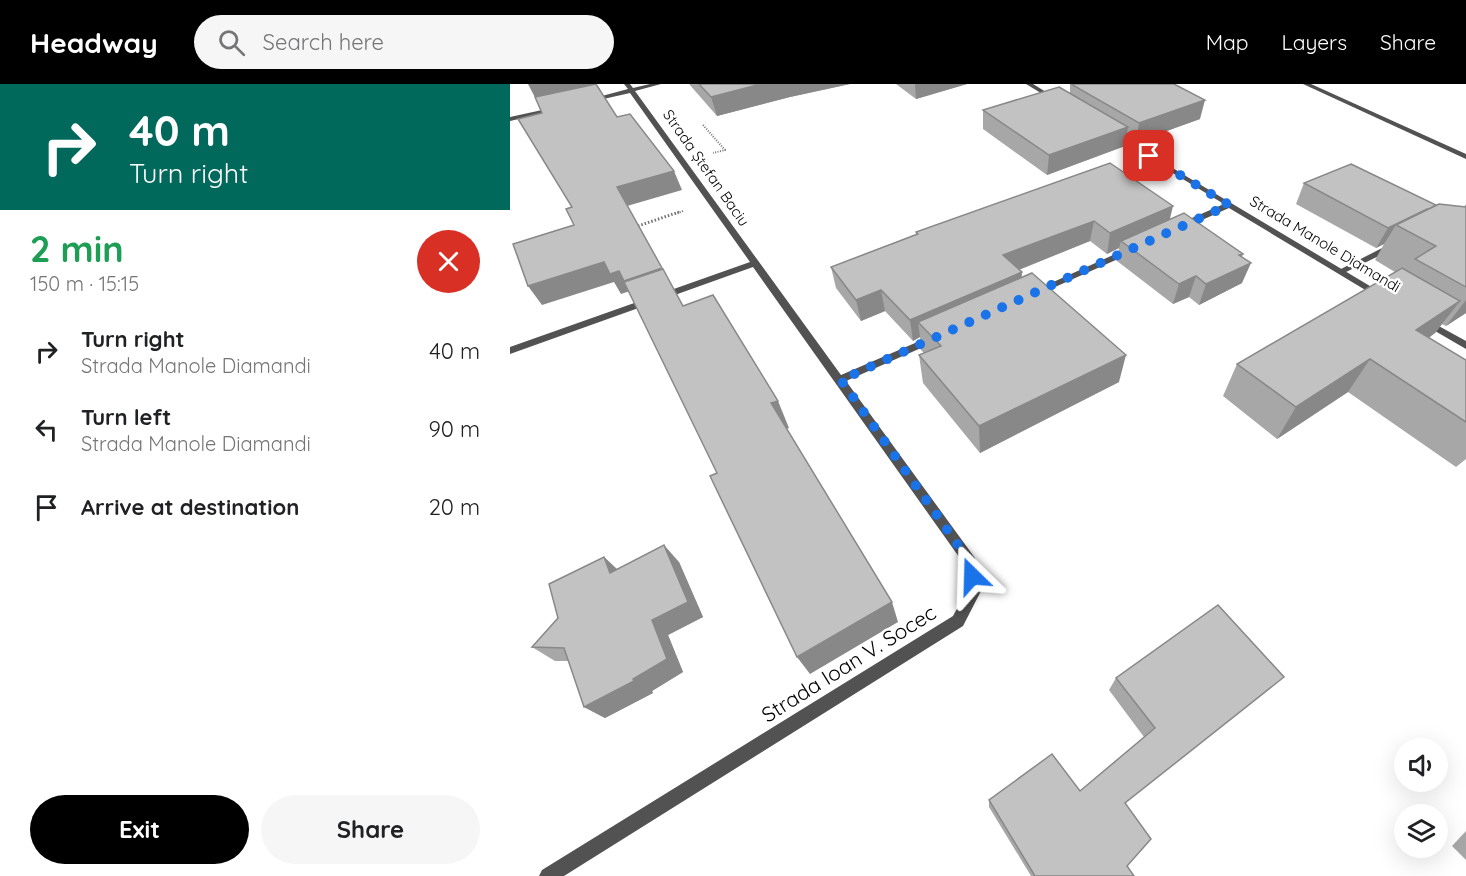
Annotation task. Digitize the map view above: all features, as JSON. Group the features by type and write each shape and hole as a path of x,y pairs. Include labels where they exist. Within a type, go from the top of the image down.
{"street":[{"path":"577,104 630,87 658,84"},
{"path":"1029,84 1069,108"},
{"path":"1306,84 1466,157"},
{"name":"Strada Ștefan Baciu","path":"630,87 841,380"},
{"path":"510,119 566,106"},
{"name":"Strada Manole Diamandi","path":"1099,126 1389,300"},
{"name":"Strada Manole Diamandi","path":"1172,231 1229,205"},
{"path":"1341,271 1404,240"},
{"path":"1023,298 1140,245"},
{"path":"510,351 755,263"},
{"path":"1418,318 1466,346"},
{"path":"841,380 948,332"},
{"name":"Strada Ioan V. Socec","path":"548,876 958,621 974,591 970,562 841,380"}],"path":[{"path":"638,226 712,202"}],"building":[{"path":"596,84 617,117 630,114 674,171 617,187 662,268 624,281 619,271 610,274 604,262 528,286 513,244 574,225 566,209 572,207 518,119 542,113 535,97"},
{"path":"699,84 761,84 711,97"},
{"path":"1071,84 1174,84 1205,100 1139,123"},
{"path":"1059,87 1128,127 1049,155 983,110"},
{"path":"1110,163 1173,206 1110,233 1094,221 1003,255 1022,272 910,320 881,290 856,300 831,267 918,234 916,232"},
{"path":"1351,164 1436,205 1388,228 1304,183"},
{"path":"1439,204 1466,207 1466,287 1415,259 1436,246 1396,225"},
{"path":"1184,213 1243,254 1239,255 1251,263 1206,284 1196,276 1179,284 1121,241"},
{"path":"1402,268 1460,301 1416,330 1466,360 1466,422 1370,359 1296,407 1237,364"},
{"path":"663,269 683,306 713,295 778,401 771,403 892,602 797,657 710,476 717,473 624,282"},
{"path":"1032,273 1126,355 979,426 919,355 941,346 918,322"},
{"path":"664,545 688,602 652,620 667,659 633,679 634,681 584,707 564,648 532,647 558,618 549,584 604,557 610,573"},
{"path":"1218,605 1284,677 1125,803 1151,839 1127,866 1134,876 1035,876 989,800 1052,754 1080,791 1155,728 1116,678"}],"route":[{"path":"972,576 970,562 841,380 1229,205 1149,156"}]}
